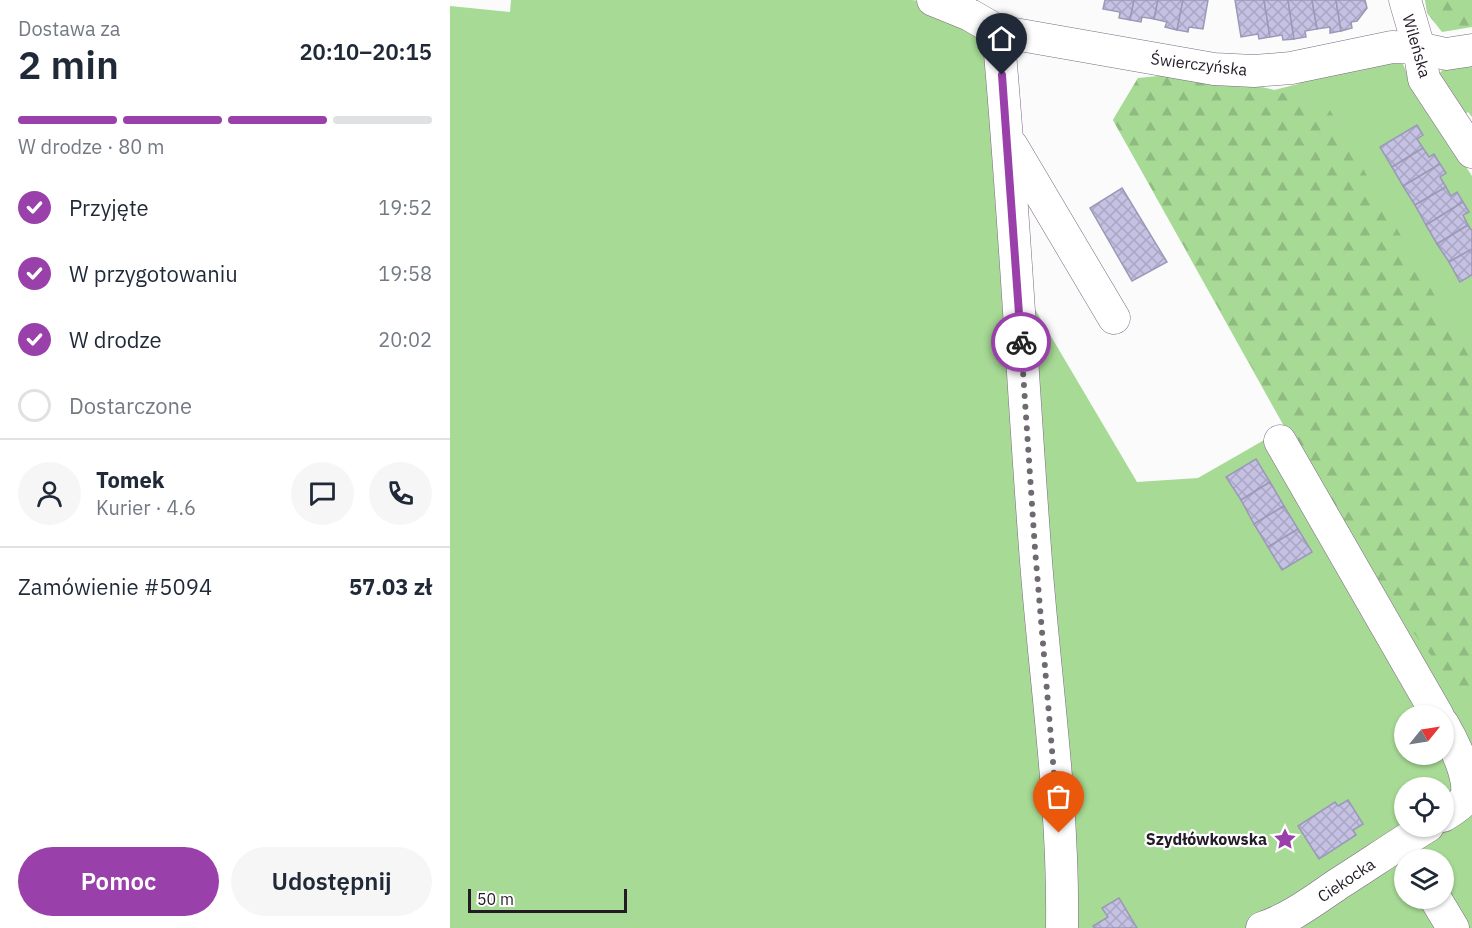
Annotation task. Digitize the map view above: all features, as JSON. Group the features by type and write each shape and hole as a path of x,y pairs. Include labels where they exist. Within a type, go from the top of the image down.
{"street":[{"name":"Świerczyńska","path":"933,0 970,15 998,31 1214,69 1254,71 1291,68 1392,47 1419,48 1446,54 1472,50"},
{"name":"Wileńska","path":"1405,0 1419,48 1424,79 1472,152"},
{"path":"998,31 1008,140 1035,549 1055,772 1063,893 1062,928"},
{"path":"1008,140 1114,318"},
{"path":"1280,441 1432,705"},
{"path":"1454,744 1470,774 1467,797 1454,807"},
{"name":"Ciekocka","path":"1262,928 1282,921 1414,843"},
{"path":"1442,909 1453,928"}],"green space":[{"path":"511,0 912,0 919,1 989,34 1054,928 450,928 450,6 510,12"},
{"path":"1425,0 1472,0 1472,27 1442,32 1427,13"},
{"path":"1400,57 1411,83 1472,176 1472,928 1069,928 1026,294 1137,482 1198,478 1285,428 1113,120 1138,78 1245,83 1274,90 1298,84 1321,66"},
{"path":"1472,61 1472,117 1468,112 1461,117 1437,76 1446,66"},
{"path":"1188,73 1274,90 1330,110 1472,362 1472,701 1446,675 1368,573 1113,120 1138,78"}],"building":[{"path":"1105,0 1134,0 1130,20 1119,18 1120,12 1103,9"},
{"path":"1134,0 1158,0 1154,19 1142,17 1141,22 1130,20"},
{"path":"1158,0 1183,0 1177,30 1165,27 1167,22 1154,19"},
{"path":"1183,0 1208,0 1203,29 1189,27 1188,32 1177,30"},
{"path":"1235,0 1264,0 1270,37 1259,39 1258,34 1241,37"},
{"path":"1264,0 1288,0 1294,39 1283,40 1282,35 1270,37"},
{"path":"1288,0 1312,0 1317,29 1305,31 1306,37 1294,39"},
{"path":"1312,0 1336,0 1341,31 1330,33 1330,27 1317,29"},
{"path":"1336,0 1365,0 1367,8 1357,21 1351,22 1352,28 1341,31"},
{"path":"1417,125 1423,135 1417,139 1423,148 1392,167 1380,147"},
{"path":"1423,148 1429,157 1434,154 1440,164 1403,186 1392,167"},
{"path":"1440,164 1446,173 1440,177 1446,187 1415,205 1403,186"},
{"path":"1446,187 1451,196 1457,192 1463,202 1426,225 1415,205"},
{"path":"1122,188 1167,262 1132,281 1090,208"},
{"path":"1463,202 1469,212 1463,215 1468,225 1437,244 1426,225"},
{"path":"1468,225 1472,231 1472,249 1449,262 1437,244"},
{"path":"1472,249 1472,275 1460,282 1449,262"},
{"path":"1256,459 1270,482 1241,500 1226,477"},
{"path":"1270,482 1284,506 1254,524 1241,500"},
{"path":"1284,506 1298,529 1268,547 1254,524"},
{"path":"1298,529 1312,552 1282,570 1268,547"},
{"path":"1348,800 1363,824 1353,830 1356,835 1319,859 1298,826 1335,802 1338,806"},
{"path":"1119,898 1137,928 1094,928 1093,926 1108,917 1102,908"}],"way so far":[{"path":"1021,342 1035,549 1059,833"}],"place":[{"name":"Szydłówkowska","path":"1285,839"}],"route":[{"path":"1002,75 1021,342"}]}
